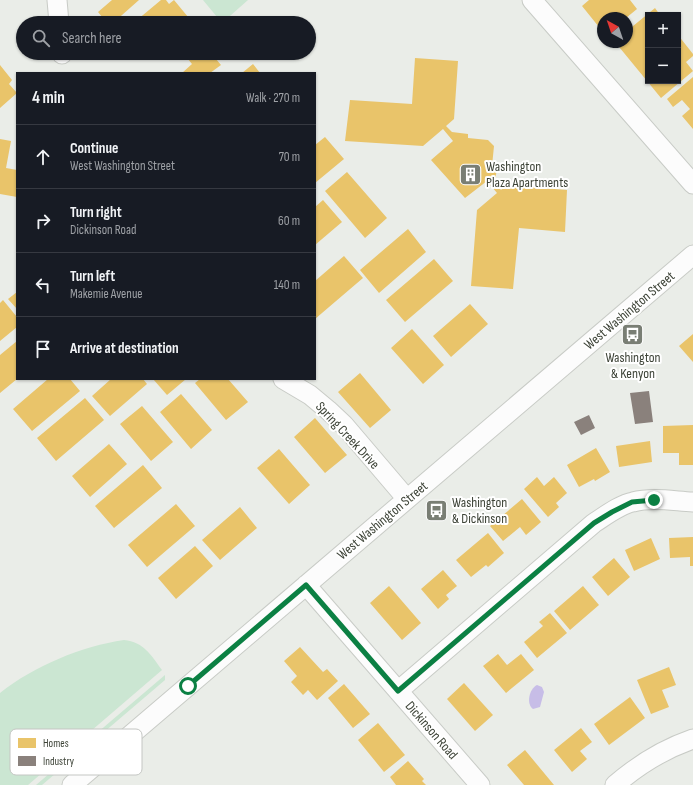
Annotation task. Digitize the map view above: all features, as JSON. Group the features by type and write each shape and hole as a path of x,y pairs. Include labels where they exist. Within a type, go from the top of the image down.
{"street":[{"path":"57,0 58,16"},
{"path":"532,0 693,184"},
{"name":"West Washington Street","path":"138,729 693,255"},
{"name":"Spring Creek Drive","path":"284,380 310,395 344,425 407,499"},
{"path":"398,691 594,523 632,502 667,500 693,502"},
{"name":"Dickinson Road","path":"306,585 480,785"},
{"path":"615,785 642,764 659,754 693,739"},
{"name":"West Washington Street","path":"72,785 84,775"}],"green space":[{"path":"203,0 248,0 230,16 216,16"},
{"path":"124,640 137,643 150,654 162,670 93,729 10,729 10,775 40,775 28,785 0,785 0,693 13,683 43,666 75,652"},
{"path":"165,675 165,680 108,729 102,729"},
{"path":"48,775 54,775 42,785 36,785"}],"shaded area":[{"path":"537,685 542,687 544,692 540,707 533,709 530,704 529,697 534,687"}],"building: Homes":[{"path":"112,0 139,0 121,16 101,16 98,12"},
{"path":"161,0 166,0 169,4 174,0 187,16 142,16"},
{"path":"589,0 630,0 637,9 633,12 597,12 597,25 582,6"},
{"path":"655,8 658,12 650,12"},
{"path":"645,16 645,79 620,48 633,48 633,26"},
{"path":"681,39 693,54 693,56 686,62 693,71 681,81"},
{"name":"Washington Plaza Apartments","path":"415,58 458,61 454,119 446,126 452,132 468,134 468,138 488,140 494,146 492,166 497,167 495,183 501,190 506,185 567,190 565,232 519,228 513,289 471,286 477,210 497,193 487,181 465,198 431,160 453,141 443,129 423,146 345,141 350,100 412,104"},
{"path":"189,60 217,60 221,65 211,72 183,72 192,64"},
{"path":"253,64 259,72 243,72"},
{"path":"0,65 12,80 9,84 16,94 0,108"},
{"path":"693,77 693,129 682,116 690,109 682,100 673,107 667,99"},
{"path":"650,84 678,84 661,98"},
{"path":"325,137 344,159 316,182 316,144"},
{"path":"0,139 11,141 6,168 16,170 16,197 0,194"},
{"path":"347,172 387,218 365,238 325,191"},
{"path":"323,200 342,222 316,244 316,206"},
{"path":"408,229 426,252 379,293 360,270"},
{"path":"344,256 363,278 316,318 316,280"},
{"path":"434,259 453,281 405,322 386,300"},
{"path":"16,293 16,308 8,299"},
{"path":"3,300 16,316 16,328 0,341 0,303"},
{"path":"470,304 488,324 451,357 433,336"},
{"path":"412,329 444,365 423,384 391,348"},
{"path":"693,334 693,362 679,346"},
{"path":"16,342 16,380 0,393 0,355"},
{"path":"360,373 391,410 370,428 338,392"},
{"path":"47,380 71,380 80,391 32,431 13,409"},
{"path":"110,380 144,380 147,384 110,416 92,396"},
{"path":"154,380 185,380 167,395"},
{"path":"199,380 229,380 248,402 226,420 195,383"},
{"path":"181,394 212,430 191,449 160,412"},
{"path":"85,398 104,420 56,461 37,438"},
{"path":"142,406 173,442 151,461 120,424"},
{"path":"315,418 347,455 325,473 294,437"},
{"path":"693,425 693,465 679,465 679,453 663,453 663,426"},
{"path":"650,441 652,462 619,467 616,446"},
{"path":"109,444 127,464 90,497 72,476"},
{"path":"596,448 610,472 595,481 594,479 579,487 567,465"},
{"path":"279,449 310,485 289,504 257,468"},
{"path":"143,465 162,488 114,528 95,506"},
{"path":"537,477 544,486 554,477 567,493 556,503 559,507 548,517 524,489"},
{"path":"522,499 541,522 526,535 520,527 503,541 490,526"},
{"path":"176,504 195,526 147,567 128,545"},
{"path":"240,507 257,528 220,560 202,540"},
{"path":"488,533 504,553 488,567 486,565 471,577 456,560"},
{"path":"693,537 693,566 690,566 690,557 670,558 669,538"},
{"path":"651,538 660,559 634,571 625,550"},
{"path":"195,546 213,566 176,599 158,578"},
{"path":"614,558 630,577 608,596 592,577"},
{"path":"443,570 457,586 446,595 449,599 438,609 421,589"},
{"path":"389,586 421,623 402,640 370,603"},
{"path":"583,586 599,605 570,630 554,611"},
{"path":"550,613 567,633 537,658 524,642 543,626 539,622"},
{"path":"300,647 323,672 327,669 338,681 317,700 308,690 303,695 291,682 297,676 284,661"},
{"path":"498,654 507,665 521,654 534,670 506,693 483,666"},
{"path":"669,667 676,685 662,690 669,707 651,714 637,680"},
{"path":"464,683 493,715 475,731 447,699"},
{"path":"344,684 370,714 353,728 328,698"},
{"path":"630,697 645,718 609,745 594,724"},
{"path":"378,723 405,755 384,772 358,740"},
{"path":"581,728 592,742 580,751 587,759 572,772 554,750"},
{"path":"525,750 554,785 524,785 507,765"},
{"path":"408,761 424,779 422,781 426,785 396,785 390,777"}],"building: Industry":[{"path":"649,391 653,422 635,424 630,393"},
{"path":"589,415 595,428 581,435 574,422"}],"place":[{"name":"Washington Plaza Apartments","path":"470,174"},
{"name":"Washington & Kenyon","path":"633,335"},
{"name":"Washington & Dickinson","path":"437,510"}],"route":[{"path":"188,686 306,585 398,691 594,523 632,502 654,500"}]}
